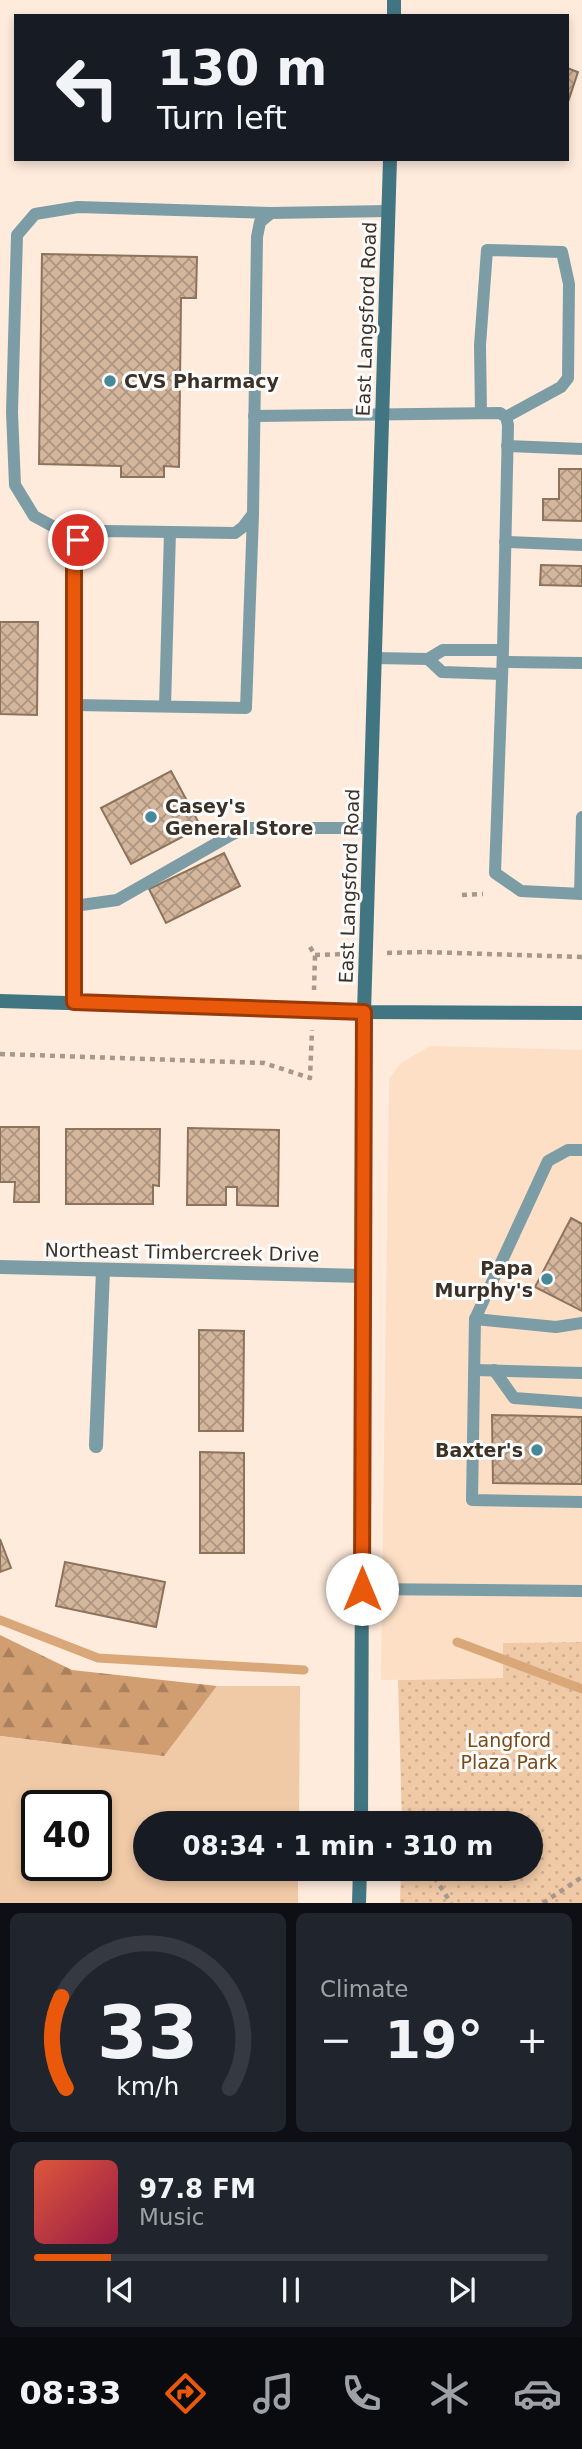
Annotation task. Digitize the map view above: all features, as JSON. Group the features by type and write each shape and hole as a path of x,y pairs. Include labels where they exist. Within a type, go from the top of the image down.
{"street":[{"name":"East Langsford Road","path":"361,1811 364,1012 390,161"},
{"path":"0,1001 364,1012 582,1013"},
{"name":"Northeast Timbercreek Drive","path":"0,1267 363,1276"},
{"path":"96,1446 103,1270"},
{"path":"359,1903 360,1881"}],"lane":[{"path":"78,540 34,516 15,485 12,412 17,235 34,214 78,207 271,213 388,211"},
{"path":"75,705 246,708 253,514 257,237 260,222 271,213"},
{"path":"481,413 480,345 487,250 562,252 569,284 568,378 561,387 506,418"},
{"path":"254,415 500,413 506,418 508,446 503,662 495,873 522,891 581,894 582,817"},
{"path":"508,446 582,449"},
{"path":"74,1002 74,553 78,540 88,534 106,531 235,533 253,514"},
{"path":"165,706 170,532"},
{"path":"505,542 582,545"},
{"path":"375,658 428,659 443,650 503,662"},
{"path":"428,659 442,672 503,662 582,663"},
{"path":"74,906 117,900 246,828 370,828"},
{"path":"582,1150 568,1150 548,1161 475,1319 472,1500 582,1502"},
{"path":"475,1319 556,1327 582,1322"},
{"path":"476,1370 582,1373"},
{"path":"494,1370 514,1398 582,1403"},
{"path":"362,1589 582,1591"}],"path":[{"path":"462,895 483,894"},
{"path":"425,952 582,957"},
{"path":"0,1054 264,1063 310,1077"},
{"path":"542,1903 582,1877"},
{"path":"437,1881 451,1903"}],"shaded area":[{"path":"430,1046 582,1050 582,1642 503,1643 504,1678 381,1680 389,1079 401,1063"}],"green space":[{"path":"0,1635 72,1670 217,1686 164,1757 0,1736"},
{"name":"Langford Plaza Park","path":"582,1642 582,1903 400,1903 401,1881 543,1881 543,1811 402,1811 398,1680 503,1678 503,1643"},
{"path":"217,1686 300,1686 299,1811 133,1811 133,1881 298,1881 298,1903 0,1903 0,1736 164,1756"}],"building":[{"path":"569,69 578,72 569,99"},
{"name":"CVS Pharmacy","path":"42,254 197,257 196,298 181,298 179,467 164,466 164,477 121,477 121,466 39,464"},
{"path":"559,469 582,469 582,521 543,520 543,499 559,499"},
{"path":"541,565 582,566 582,586 540,585"},
{"path":"0,622 38,622 37,715 0,714"},
{"name":"Casey's General Store","path":"171,771 201,827 131,864 101,808"},
{"name":"Casey's General Store","path":"224,853 240,886 166,923 149,889"},
{"path":"0,1127 39,1127 39,1202 14,1202 15,1182 0,1182"},
{"path":"188,1128 279,1130 278,1206 237,1205 237,1187 226,1187 226,1205 187,1205"},
{"path":"66,1129 160,1129 159,1186 153,1185 153,1204 66,1204"},
{"path":"571,1218 582,1224 582,1311 535,1287"},
{"path":"199,1330 244,1331 243,1431 199,1431"},
{"name":"Baxter's","path":"492,1415 582,1417 582,1484 493,1483"},
{"path":"200,1452 244,1453 244,1553 200,1553"},
{"path":"0,1539 11,1568 0,1572"},
{"path":"65,1562 165,1582 156,1627 56,1606"}],"waterway":[{"path":"0,1620 98,1658 304,1670"},
{"path":"457,1642 582,1689"}],"place":[{"name":"CVS Pharmacy","path":"110,381"},
{"name":"Casey's General Store","path":"151,817"},
{"name":"Papa Murphy's","path":"547,1279"},
{"name":"Baxter's","path":"537,1450"}],"route":[{"path":"78,540 74,553 74,1002 364,1012 362,1589"}]}
